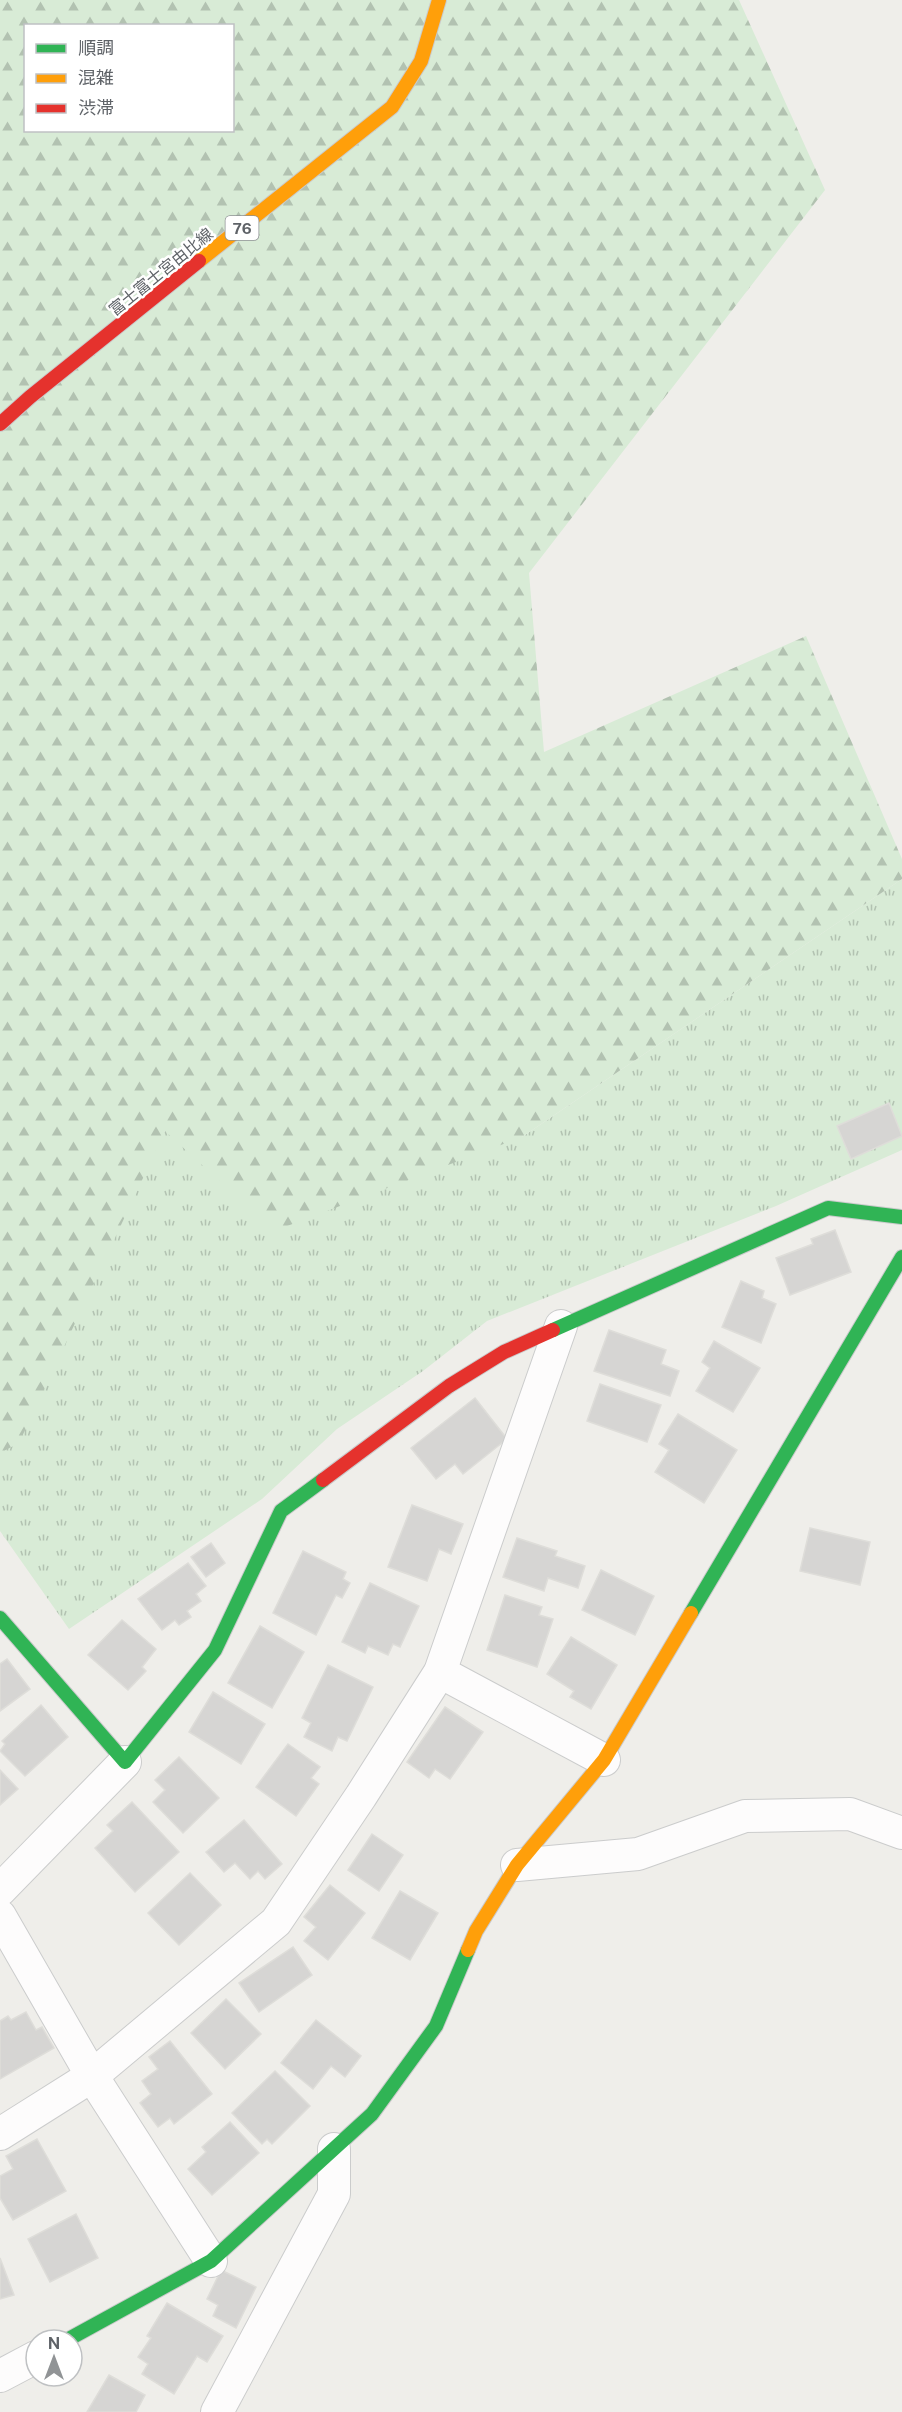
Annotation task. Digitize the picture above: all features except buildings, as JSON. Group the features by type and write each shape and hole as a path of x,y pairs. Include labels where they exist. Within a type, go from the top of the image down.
{"street":[{"name":"富士富士宮由比線","path":"0,424 30,397 392,107 421,61 439,0"},
{"path":"0,1890 125,1762 215,1650 281,1511 449,1386 504,1352 828,1208 902,1216"},
{"path":"84,2331 211,2261 372,2114 436,2026 476,1930 517,1865 604,1760 902,1257"},
{"path":"0,2134 92,2076 276,1922 361,1796 440,1672 561,1326"},
{"path":"0,1618 125,1762"},
{"path":"440,1672 604,1760"},
{"path":"517,1865 638,1854 745,1816 850,1814 902,1833"},
{"path":"0,1916 92,2076 211,2261"},
{"path":"217,2412 334,2194 334,2149"},
{"path":"0,2376 24,2363"}],"green space":[{"path":"0,0 739,0 825,190 529,573 544,752 806,636 902,859 902,879 522,1137 274,1231 165,1131 19,1443 0,1453"},
{"path":"902,879 902,1150 776,1206 487,1321 423,1371 337,1429 262,1499 69,1629 0,1531 0,1404 165,1131 522,1137"}],"traffic: fast":[{"path":"553,1330 828,1208 902,1217"},
{"path":"691,1613 902,1257"},
{"path":"0,1618 125,1762 215,1650 281,1511 323,1480"},
{"path":"84,2331 211,2261 372,2114 436,2026 468,1950"}],"traffic: slow":[{"path":"199,261 392,107 421,61 439,0"},
{"path":"468,1950 476,1931 517,1865 604,1760 691,1613"}],"traffic: jam":[{"path":"0,424 30,397 199,261"},
{"path":"323,1480 449,1386 504,1352 553,1330"}]}
